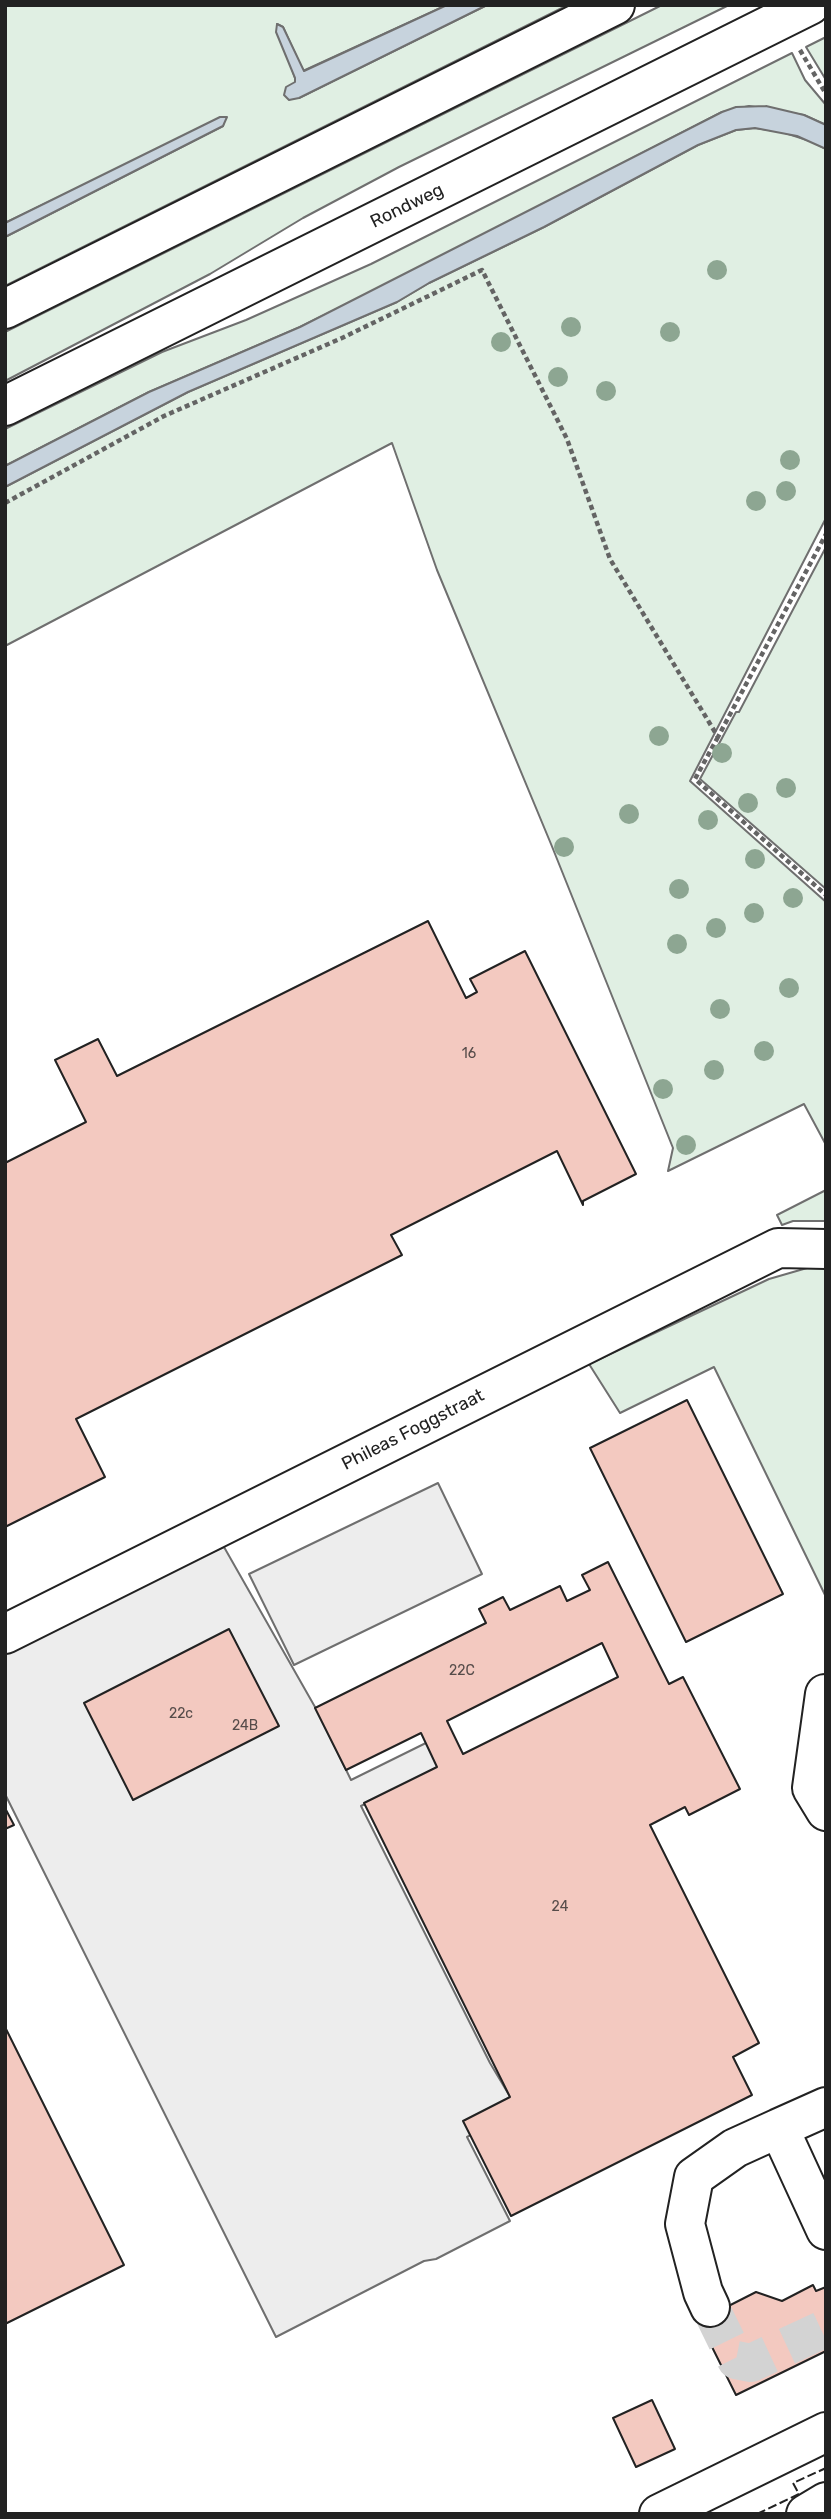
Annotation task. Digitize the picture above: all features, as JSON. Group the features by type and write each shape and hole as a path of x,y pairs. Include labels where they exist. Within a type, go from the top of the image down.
{"main road":[{"path":"5,309 615,5"},
{"name":"Rondweg","path":"5,406 810,5"},
{"name":"Phileas Foggstraat","path":"5,1634 778,1248 826,1249"},
{"path":"825,1694 812,1788 826,1811"},
{"path":"710,2307 703,2292 685,2224 694,2177 735,2148 826,2107"},
{"path":"779,2128 826,2230"},
{"path":"659,2514 826,2432"},
{"path":"806,2514 826,2502"}],"path":[{"path":"5,503 164,416 342,338 482,270 567,439 610,559 719,737"},
{"path":"826,534 695,779 826,895"}],"green space":[{"path":"5,5 447,5 303,71 283,27 277,24 299,98 487,5 568,5 5,286 5,237 223,126 225,117 5,223"},
{"path":"662,5 729,5 399,167 303,218 210,274 5,381 5,332"},
{"path":"826,37 826,80 806,47"},
{"path":"792,53 805,80 826,105 826,125 804,115 749,106 722,112 396,280 300,327 149,392 5,466 5,429 162,352 246,320 371,264"},
{"path":"755,128 782,132 826,149 826,518 690,781 826,902 826,1145 804,1104 668,1171 673,1148 437,570 392,443 5,646 5,487 188,392 397,302 698,145 736,130"},
{"path":"826,547 826,889 700,779 736,712 739,712"},
{"path":"826,1190 826,1221 793,1221 782,1225 777,1215"},
{"path":"807,1268 826,1268 826,1597 714,1367 620,1413 589,1364 769,1279"}],"shaded area":[{"path":"447,5 487,5 299,98 289,100 284,95 286,87 295,82 295,78 276,32 277,24 283,27 304,71"},
{"path":"766,106 804,115 826,125 826,149 797,136 755,128 736,130 698,145 397,302 188,392 5,487 5,466 149,392 300,327 722,112 736,107"},
{"path":"220,117 227,117 223,126 5,237 5,223"},
{"path":"438,1483 482,1574 294,1665 249,1574"},
{"path":"224,1547 319,1714 351,1780 438,1737 450,1761 361,1806 490,2063 518,2110 467,2137 510,2221 436,2259 424,2261 276,2337 5,1794 5,1651 122,1592"}],"building":[{"path":"428,921 466,998 477,992 470,979 525,951 636,1174 583,1201 583,1205 557,1151 391,1235 402,1255 76,1419 105,1477 5,1527 5,1163 86,1122 55,1060 98,1039 117,1076"},
{"path":"687,1400 783,1594 686,1642 590,1448"},
{"path":"608,1562 669,1684 683,1677 740,1789 689,1815 685,1807 650,1825 759,2043 733,2057 752,2095 511,2216 463,2121 510,2097 364,1803 437,1767 421,1733 346,1770 315,1708 486,1623 479,1609 503,1597 510,1610 560,1586 567,1601 590,1590 582,1575","holes":["602,1643 618,1677 463,1754 447,1721"]},
{"path":"229,1629 279,1726 133,1800 84,1703"},
{"path":"5,1808 14,1825 5,1829"},
{"path":"5,2027 124,2265 5,2324"},
{"path":"813,2285 816,2291 826,2287 826,2351 736,2395 699,2321 756,2292 782,2301"},
{"path":"652,2400 675,2449 636,2467 613,2418"}],"tunnel":[{"path":"710,2307 736,2360 751,2363 826,2328"}],"fence":[{"path":"757,2514 799,2494 793,2483 826,2468"}]}
